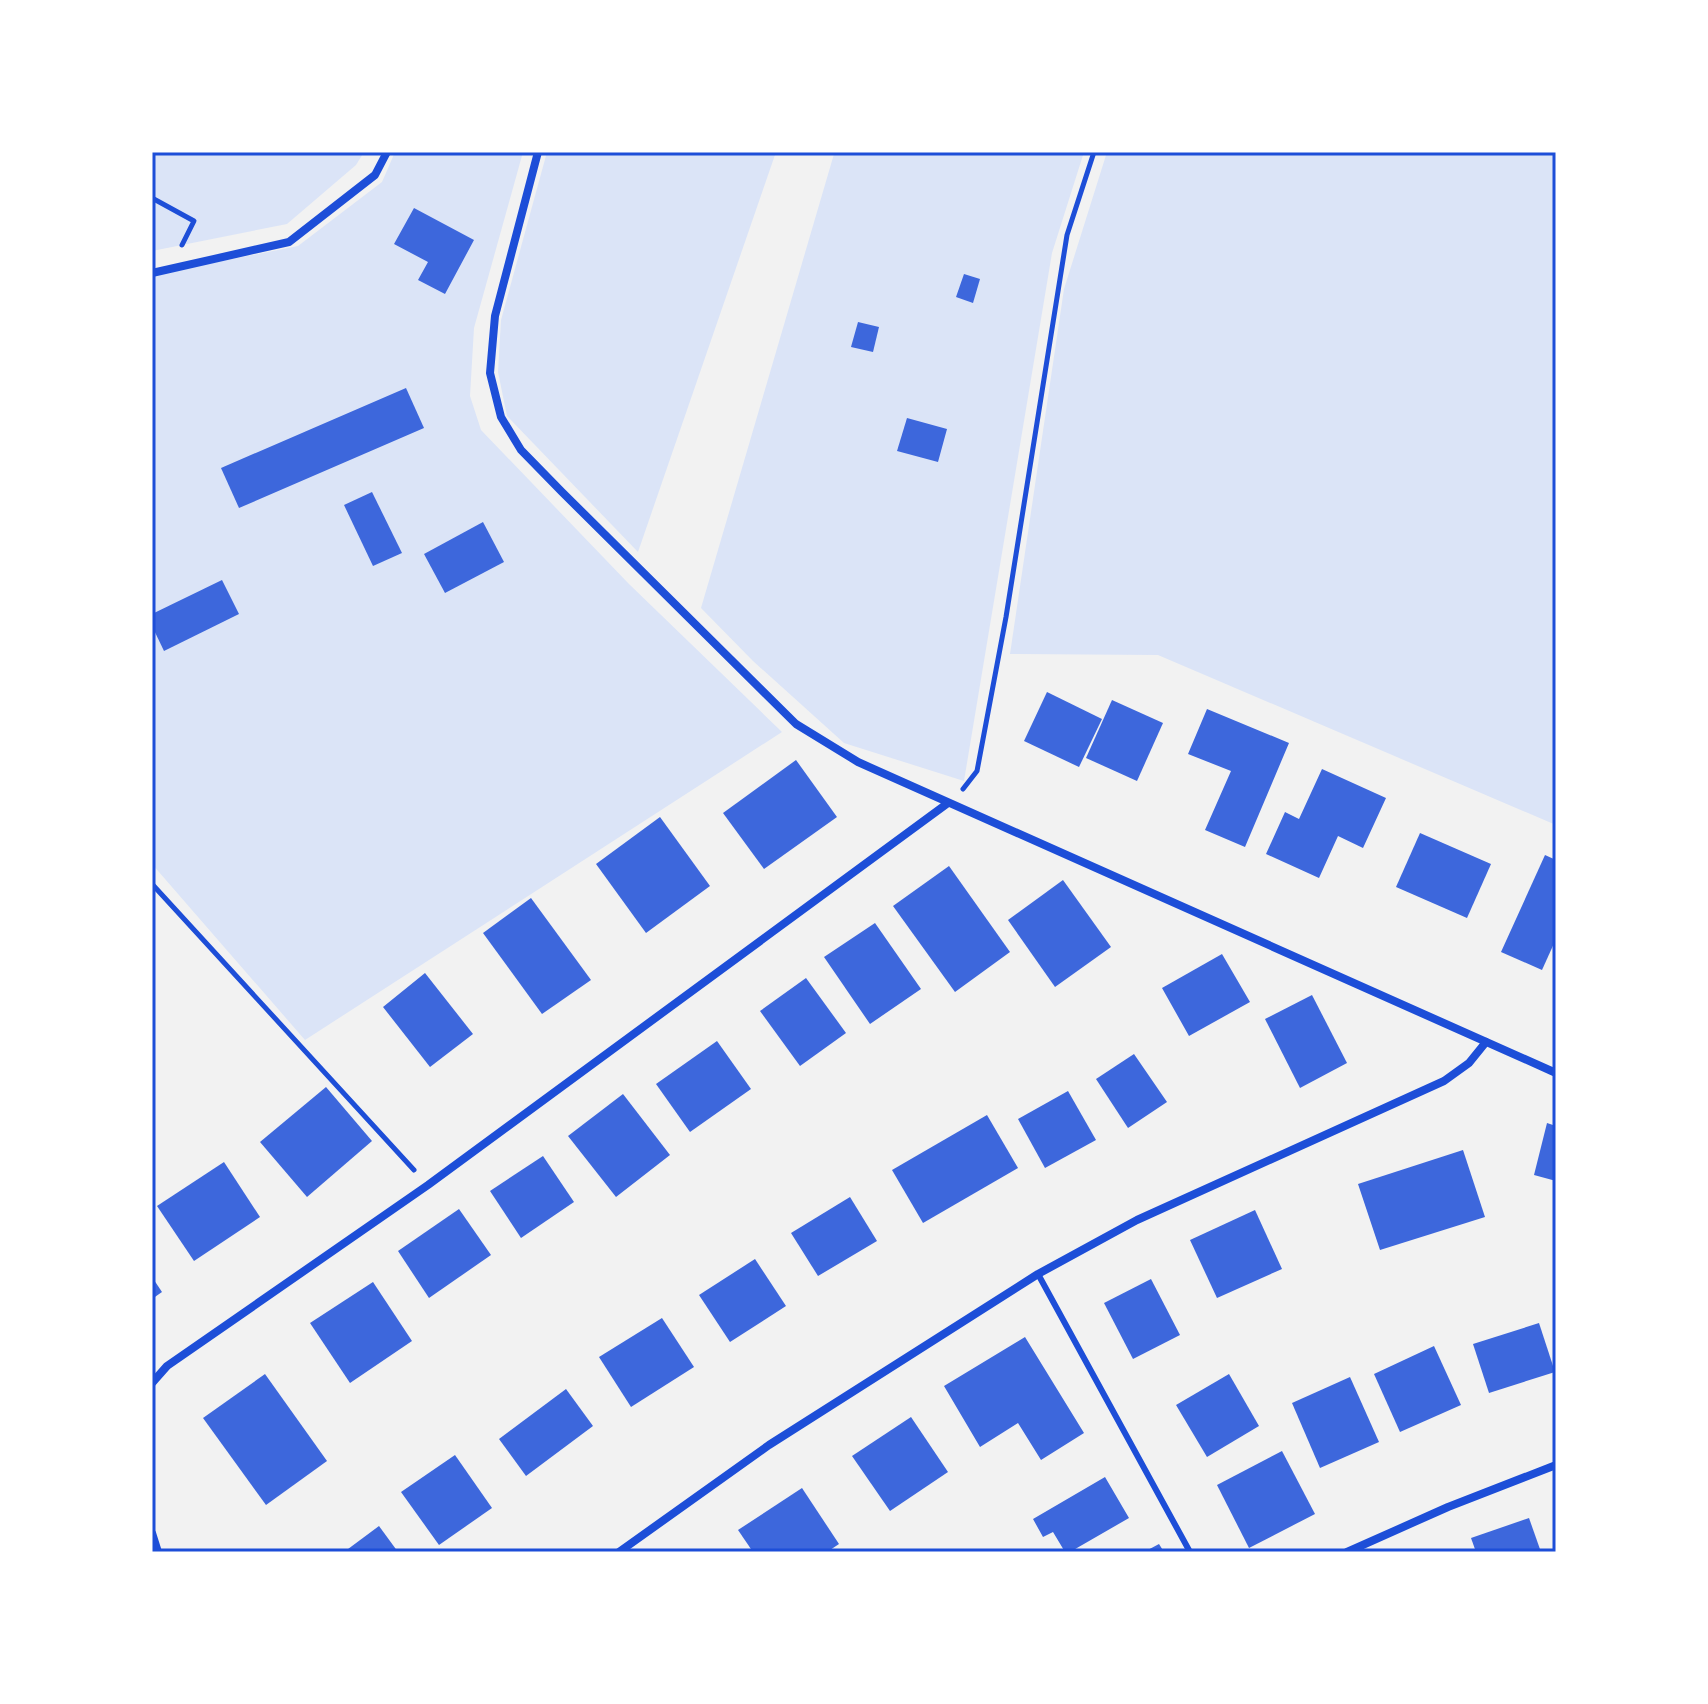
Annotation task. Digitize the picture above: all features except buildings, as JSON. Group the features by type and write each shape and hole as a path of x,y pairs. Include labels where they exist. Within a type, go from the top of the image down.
{"street":[{"path":"152,273 289,242 375,175 387,152"},
{"path":"538,152 495,316 490,373 501,417 521,450 796,724 858,762 1556,1073"},
{"path":"152,1383 167,1366 428,1185 948,803"},
{"path":"619,1552 769,1445 1038,1274 1137,1220 1444,1081 1469,1063 1486,1042"},
{"path":"1347,1552 1448,1507 1556,1465"},
{"path":"152,1533 158,1552"}],"lane":[{"path":"1038,1274 1190,1552"}],"path":[{"path":"948,803 977,771 1008,601 1067,235 1094,152"},
{"path":"152,198 194,221 170,270"},
{"path":"152,884 428,1185"}],"shaded area":[{"path":"152,152 364,152 356,165 287,224 152,251"},
{"path":"395,152 523,152 474,328 470,396 481,430 629,584 782,732 305,1040 152,864 152,275 298,246 382,182"},
{"path":"547,152 776,152 638,552 507,416 498,372 501,320"},
{"path":"831,152 1084,152 1052,253 964,781 844,743 753,661 701,608 834,154"},
{"path":"1107,152 1556,152 1556,825 1158,655 1010,654 1064,289"}]}
